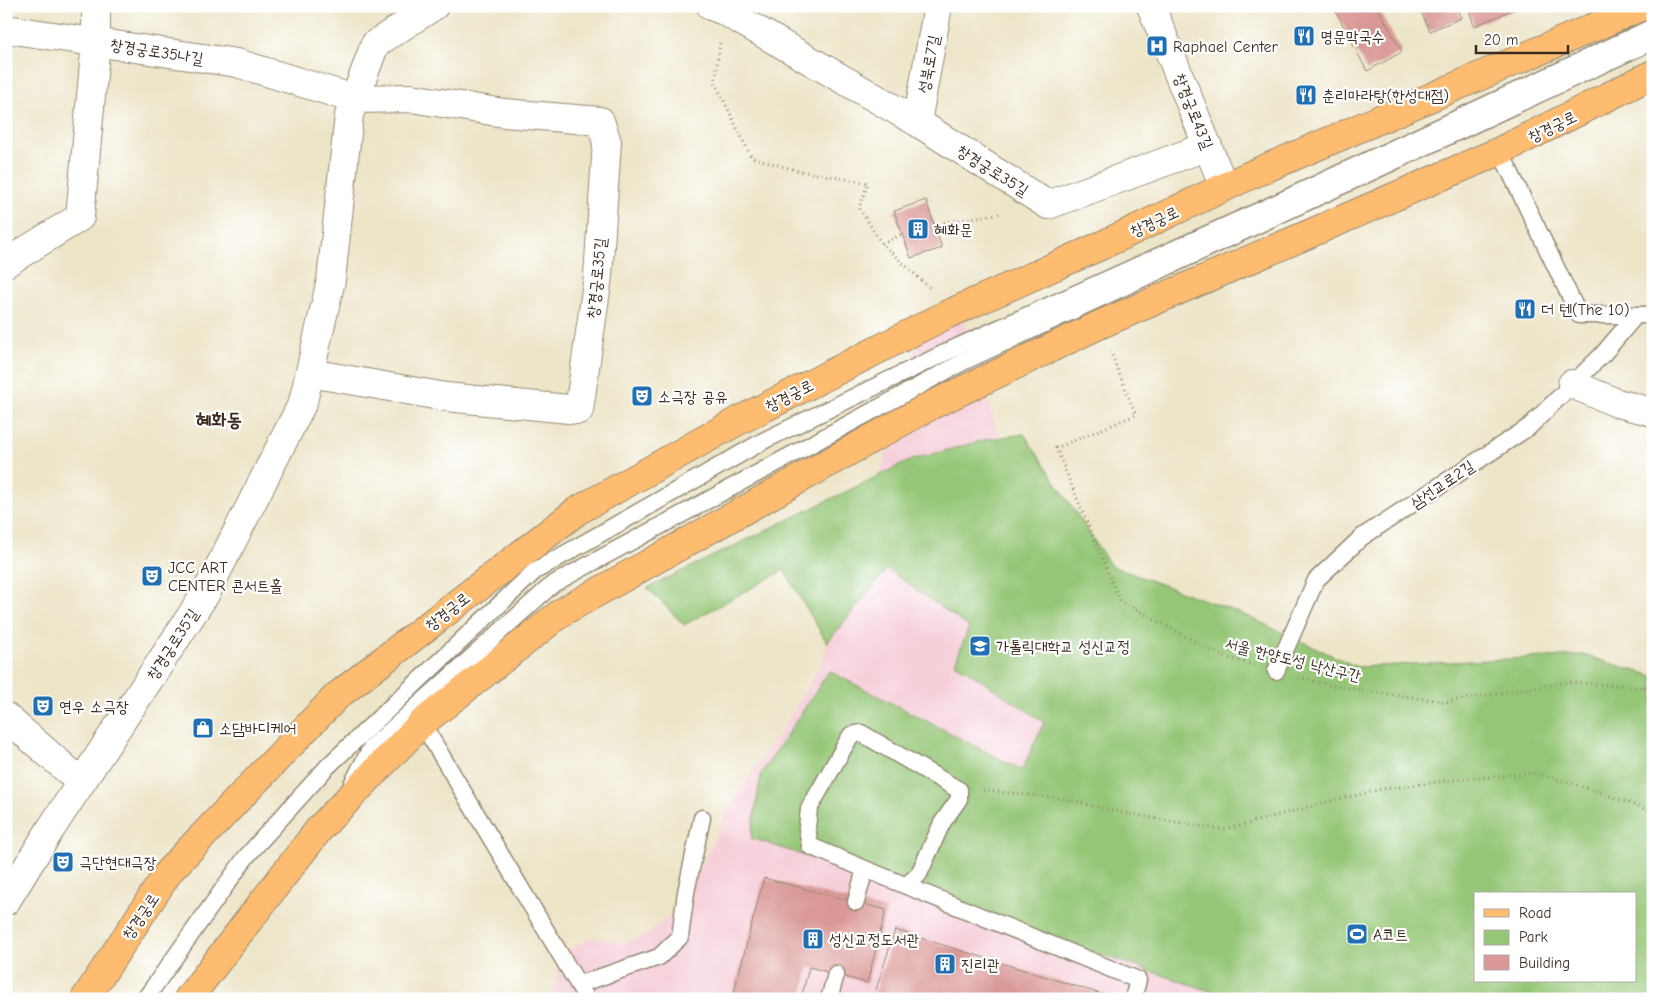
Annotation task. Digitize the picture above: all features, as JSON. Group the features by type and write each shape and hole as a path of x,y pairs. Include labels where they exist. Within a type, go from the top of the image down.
{"main road":[{"path":"1585,32 1620,6"},
{"name":"창경궁로","path":"85,999 170,870 338,696 576,512 736,422 946,314 1098,247 1224,187 1643,6"},
{"name":"창경궁로","path":"188,999 320,828 341,806 422,723 562,612 930,406 1099,325 1500,151 1653,74"}],"street":[{"path":"6,29 96,41 96,6"},
{"name":"창경궁로35길","path":"7,899 81,782 206,593 303,402 331,280 349,115 354,99 375,44 434,6"},
{"name":"성북로7길","path":"917,122 938,6"},
{"name":"창경궁로43길","path":"1152,6 1224,187"},
{"name":"창경궁로35길","path":"720,8 917,122 1048,205"},
{"name":"창경궁로35나길","path":"6,262 80,217 96,41 237,63 354,99"},
{"name":"창경궁로35길","path":"310,373 446,397 579,410 598,266 607,142 600,121 504,112 411,98 354,99"},
{"path":"1048,205 1208,146"},
{"path":"1572,384 1625,406 1653,412"},
{"path":"6,716 81,782"}],"lane":[{"path":"145,999 246,857 328,766 535,571 765,440 957,347 1272,205 1653,27"},
{"path":"341,806 371,748 553,584 963,362 1653,41"},
{"path":"1500,151 1579,314 1653,315"},
{"name":"삼선교로2길","path":"1276,671 1316,580 1362,538 1529,427 1603,354 1636,315"},
{"path":"422,723 580,984 587,999"},
{"path":"906,886 919,874 942,823 959,799 959,790 862,733 850,735 809,809 808,836 810,846 906,886 1138,980 1133,999"},
{"path":"580,984 659,957 680,937 686,892 702,818"},
{"path":"856,902 865,868"},
{"path":"829,999 836,974"}],"path":[{"path":"720,8 715,82 752,157 794,170 868,184 859,208 882,244 930,286 946,314"},
{"path":"934,224 1048,205"},
{"path":"882,244 902,234"},
{"name":"서울 한양도성 낙산구간","path":"1110,350 1136,414 1056,448 1120,601 1224,657 1333,686 1446,702 1568,682 1653,688"},
{"path":"959,799 986,789 1066,799 1118,812 1224,830 1383,789 1452,780 1535,773 1594,790 1653,812"}],"shaded area":[{"name":"가톨릭대학교 성신교정","path":"959,307 1058,626 1653,726 1653,999 552,999 561,954 591,938 625,943 650,933 672,913 698,873 733,800 783,728 820,666 854,570 920,330"}],"green space":[{"name":"가톨릭대학교 성신교정","path":"1024,434 1111,566 1240,613 1357,667 1583,655 1653,676 1653,999 1234,999 751,838 761,774 829,671 1022,770 1044,722 955,663 969,627 887,569 827,643 784,570 684,625 647,588 911,460 988,439"}],"building":[{"path":"1333,6 1377,6 1402,52 1367,71"},
{"path":"1418,6 1456,6 1461,18 1430,31"},
{"path":"1468,6 1522,6 1474,26"},
{"name":"혜화문","path":"926,200 942,248 911,258 894,211"},
{"name":"성신교정도서관","path":"764,878 886,910 867,983 809,967 801,999 732,999"},
{"name":"진리관","path":"895,930 1114,998 1114,999 873,999"}],"place":[{"name":"명문막국수","path":"1304,36"},
{"name":"Raphael Center","path":"1157,46"},
{"name":"춘리마라탕(한성대점)","path":"1306,95"},
{"name":"혜화문","path":"918,229"},
{"name":"더 텐(The 10)","path":"1525,309"},
{"name":"소극장 공유","path":"642,396"},
{"name":"JCC ART CENTER 콘서트홀","path":"152,576"},
{"name":"가톨릭대학교 성신교정","path":"980,646"},
{"name":"연우 소극장","path":"43,706"},
{"name":"소담바디케어","path":"203,728"},
{"name":"극단현대극장","path":"63,862"},
{"name":"A코트","path":"1357,934"},
{"name":"성신교정도서관","path":"813,939"},
{"name":"진리관","path":"945,964"}],"district":[{"name":"혜화동","path":"219,419"}]}
